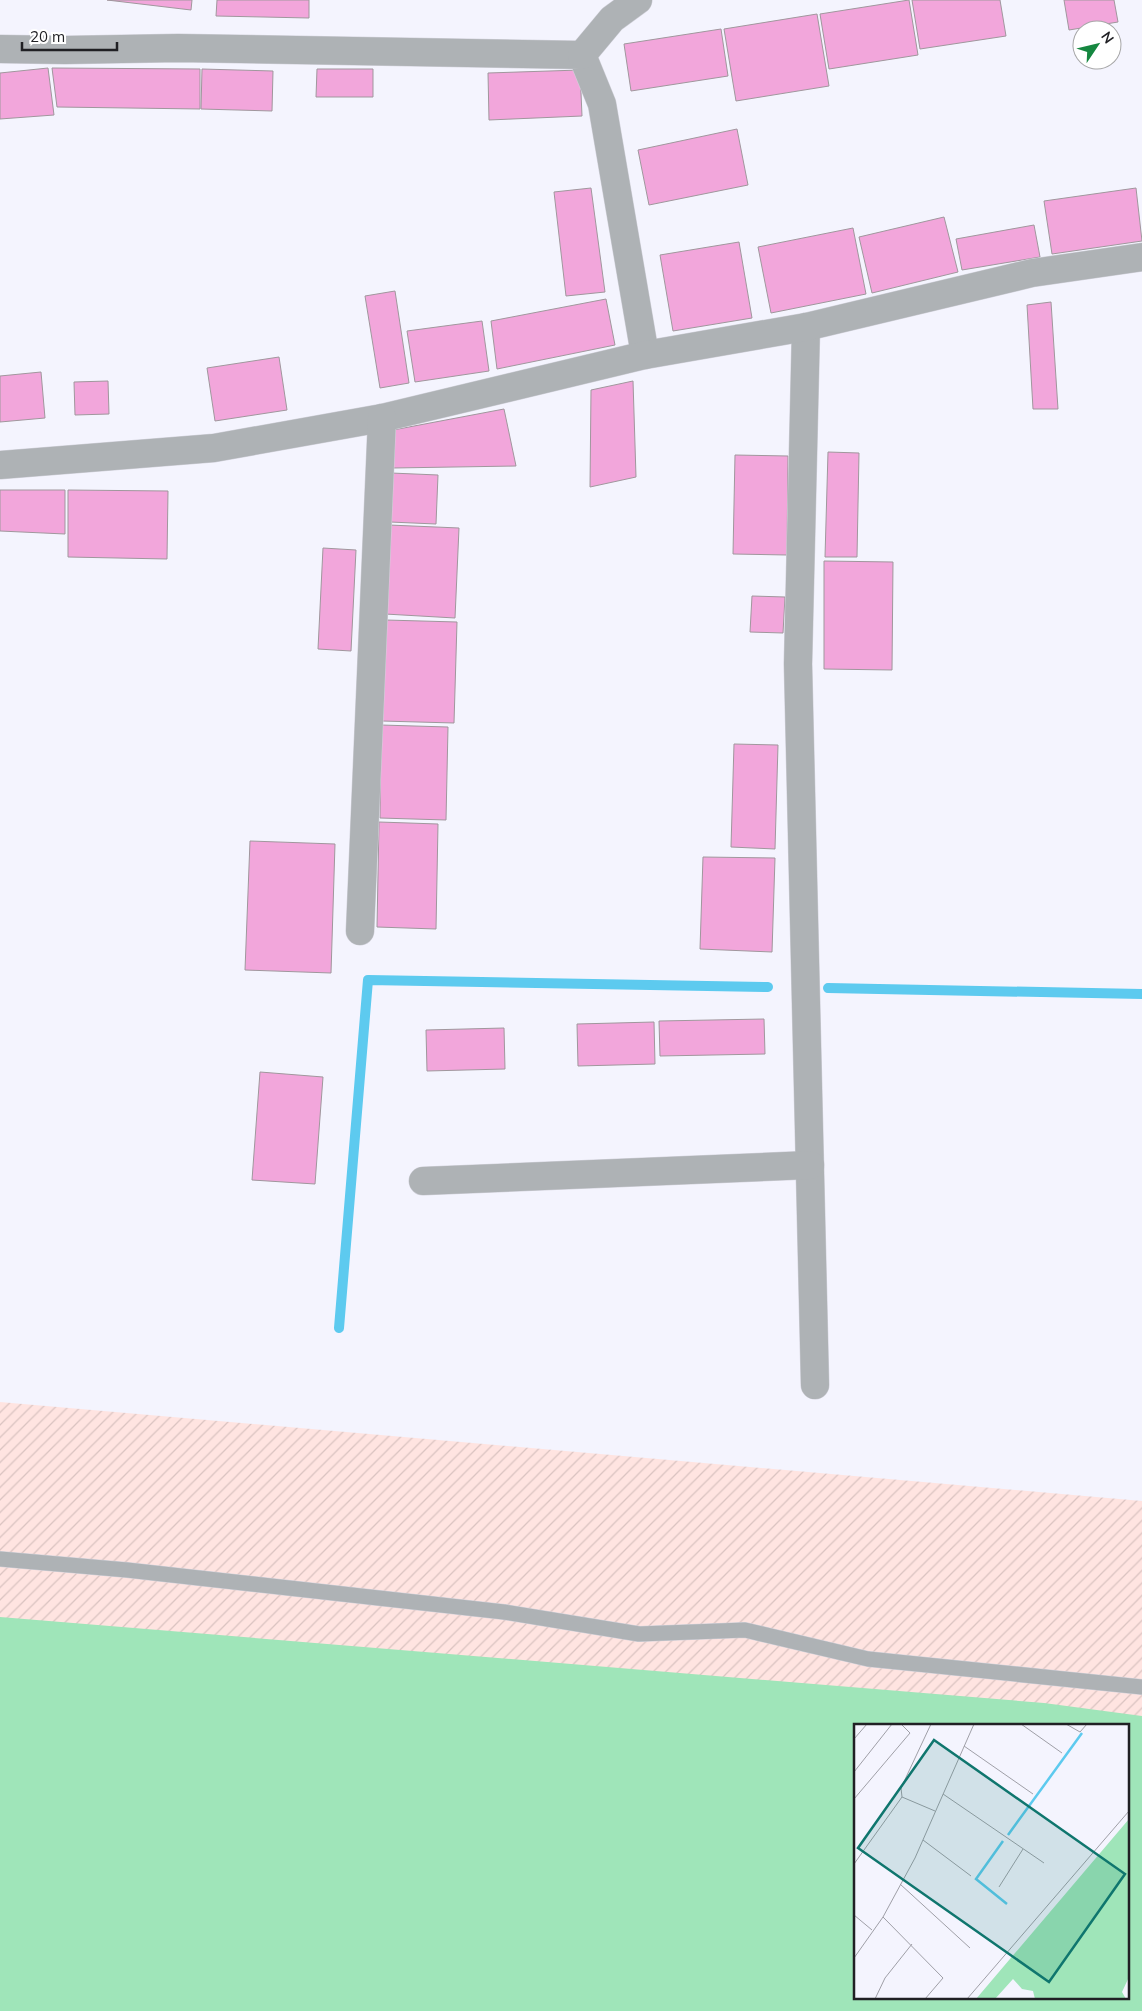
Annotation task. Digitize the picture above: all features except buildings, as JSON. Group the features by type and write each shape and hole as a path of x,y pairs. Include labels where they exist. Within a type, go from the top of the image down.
{"street":[{"path":"582,55 612,19 638,0"},
{"path":"0,49 178,48 582,55"},
{"path":"582,55 602,104 645,355"},
{"path":"0,465 214,448 382,418 645,355 806,327 1032,273 1142,258"},
{"path":"806,327 798,664 815,1385"},
{"path":"360,931 382,418"},
{"path":"423,1181 810,1165"}],"lane":[{"path":"0,1559 127,1570 504,1612 639,1634 745,1630 868,1659 1142,1687"}],"shaded area":[{"path":"0,1402 1142,1501 1142,2011 0,2011"}],"green space":[{"path":"0,1617 1044,1703 1142,1716 1142,2011 0,2011"}],"waterway":[{"path":"339,1328 368,980 768,987"},
{"path":"828,988 1142,994"}]}
